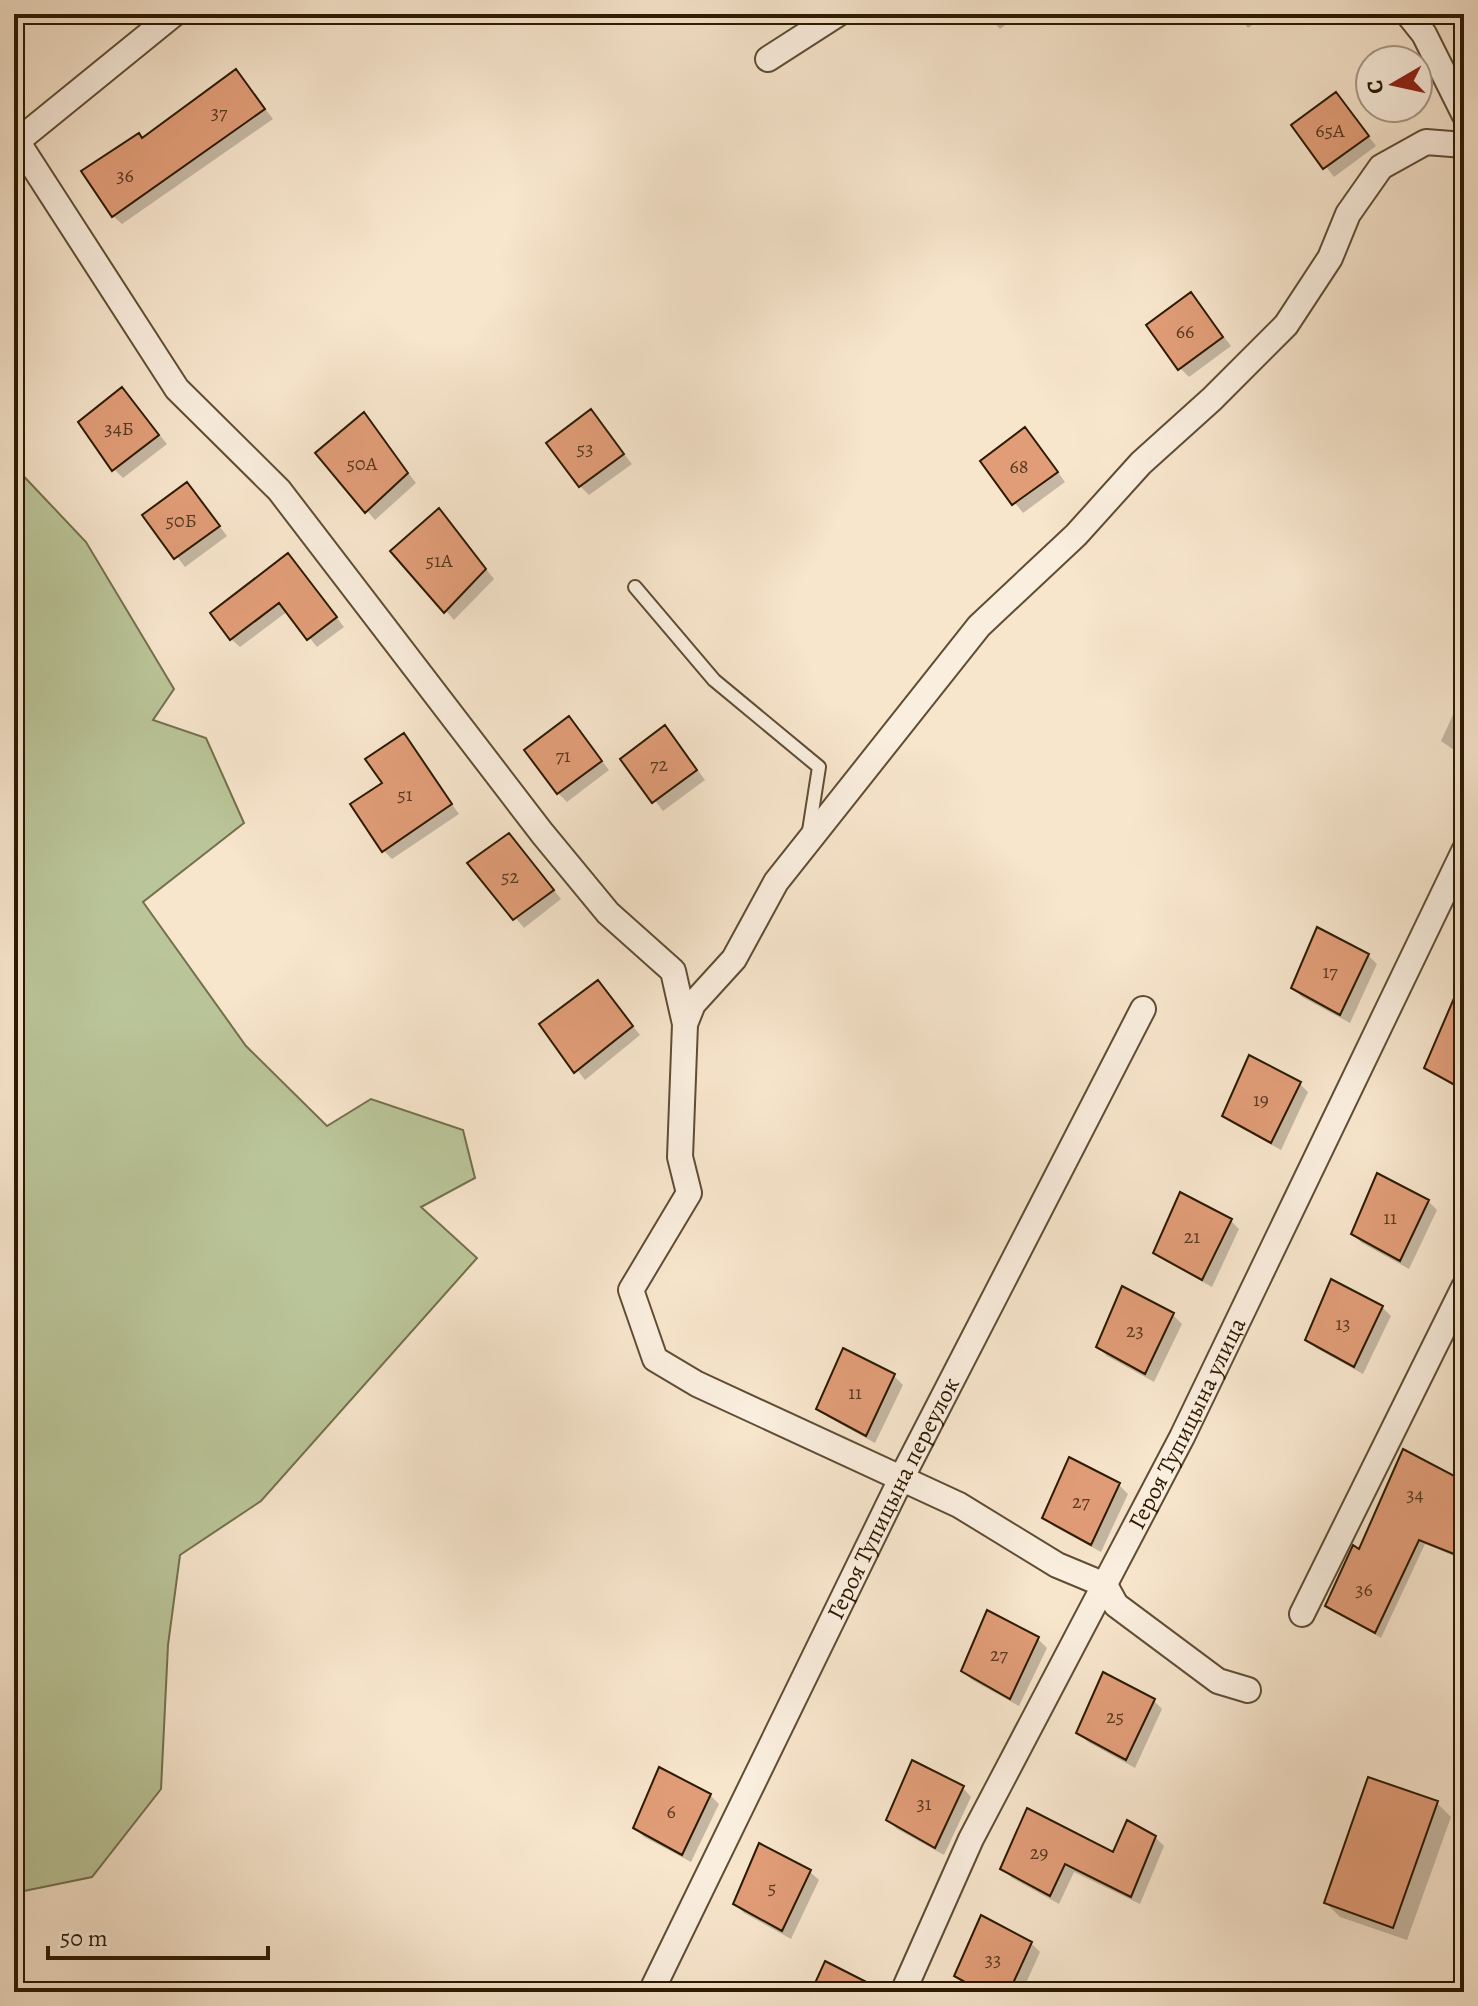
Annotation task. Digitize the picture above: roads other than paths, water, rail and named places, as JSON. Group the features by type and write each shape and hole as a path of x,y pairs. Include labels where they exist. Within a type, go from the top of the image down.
{"street":[{"path":"174,14 16,142 177,389 279,490 542,833 608,913 673,971 685,1024 680,1157 689,1193 631,1290 655,1359 697,1384 959,1505 1057,1565 1105,1585 1116,1605 1218,1681 1248,1690"},
{"path":"768,59 838,14"},
{"path":"1408,14 1424,34 1464,114"},
{"path":"685,1024 693,1004 734,959 776,882 808,838 896,733 979,626 1076,535 1141,463 1212,399 1286,325 1330,258 1348,214 1381,167 1426,142 1464,145"},
{"name":"Героя Тупицына улица","path":"903,1992 971,1839 1182,1437 1464,851"},
{"name":"Героя Тупицына переулок","path":"651,1992 902,1477 1143,1009"},
{"path":"1302,1614 1464,1287"}],"lane":[{"path":"635,587 714,680 819,767 808,838"}]}
